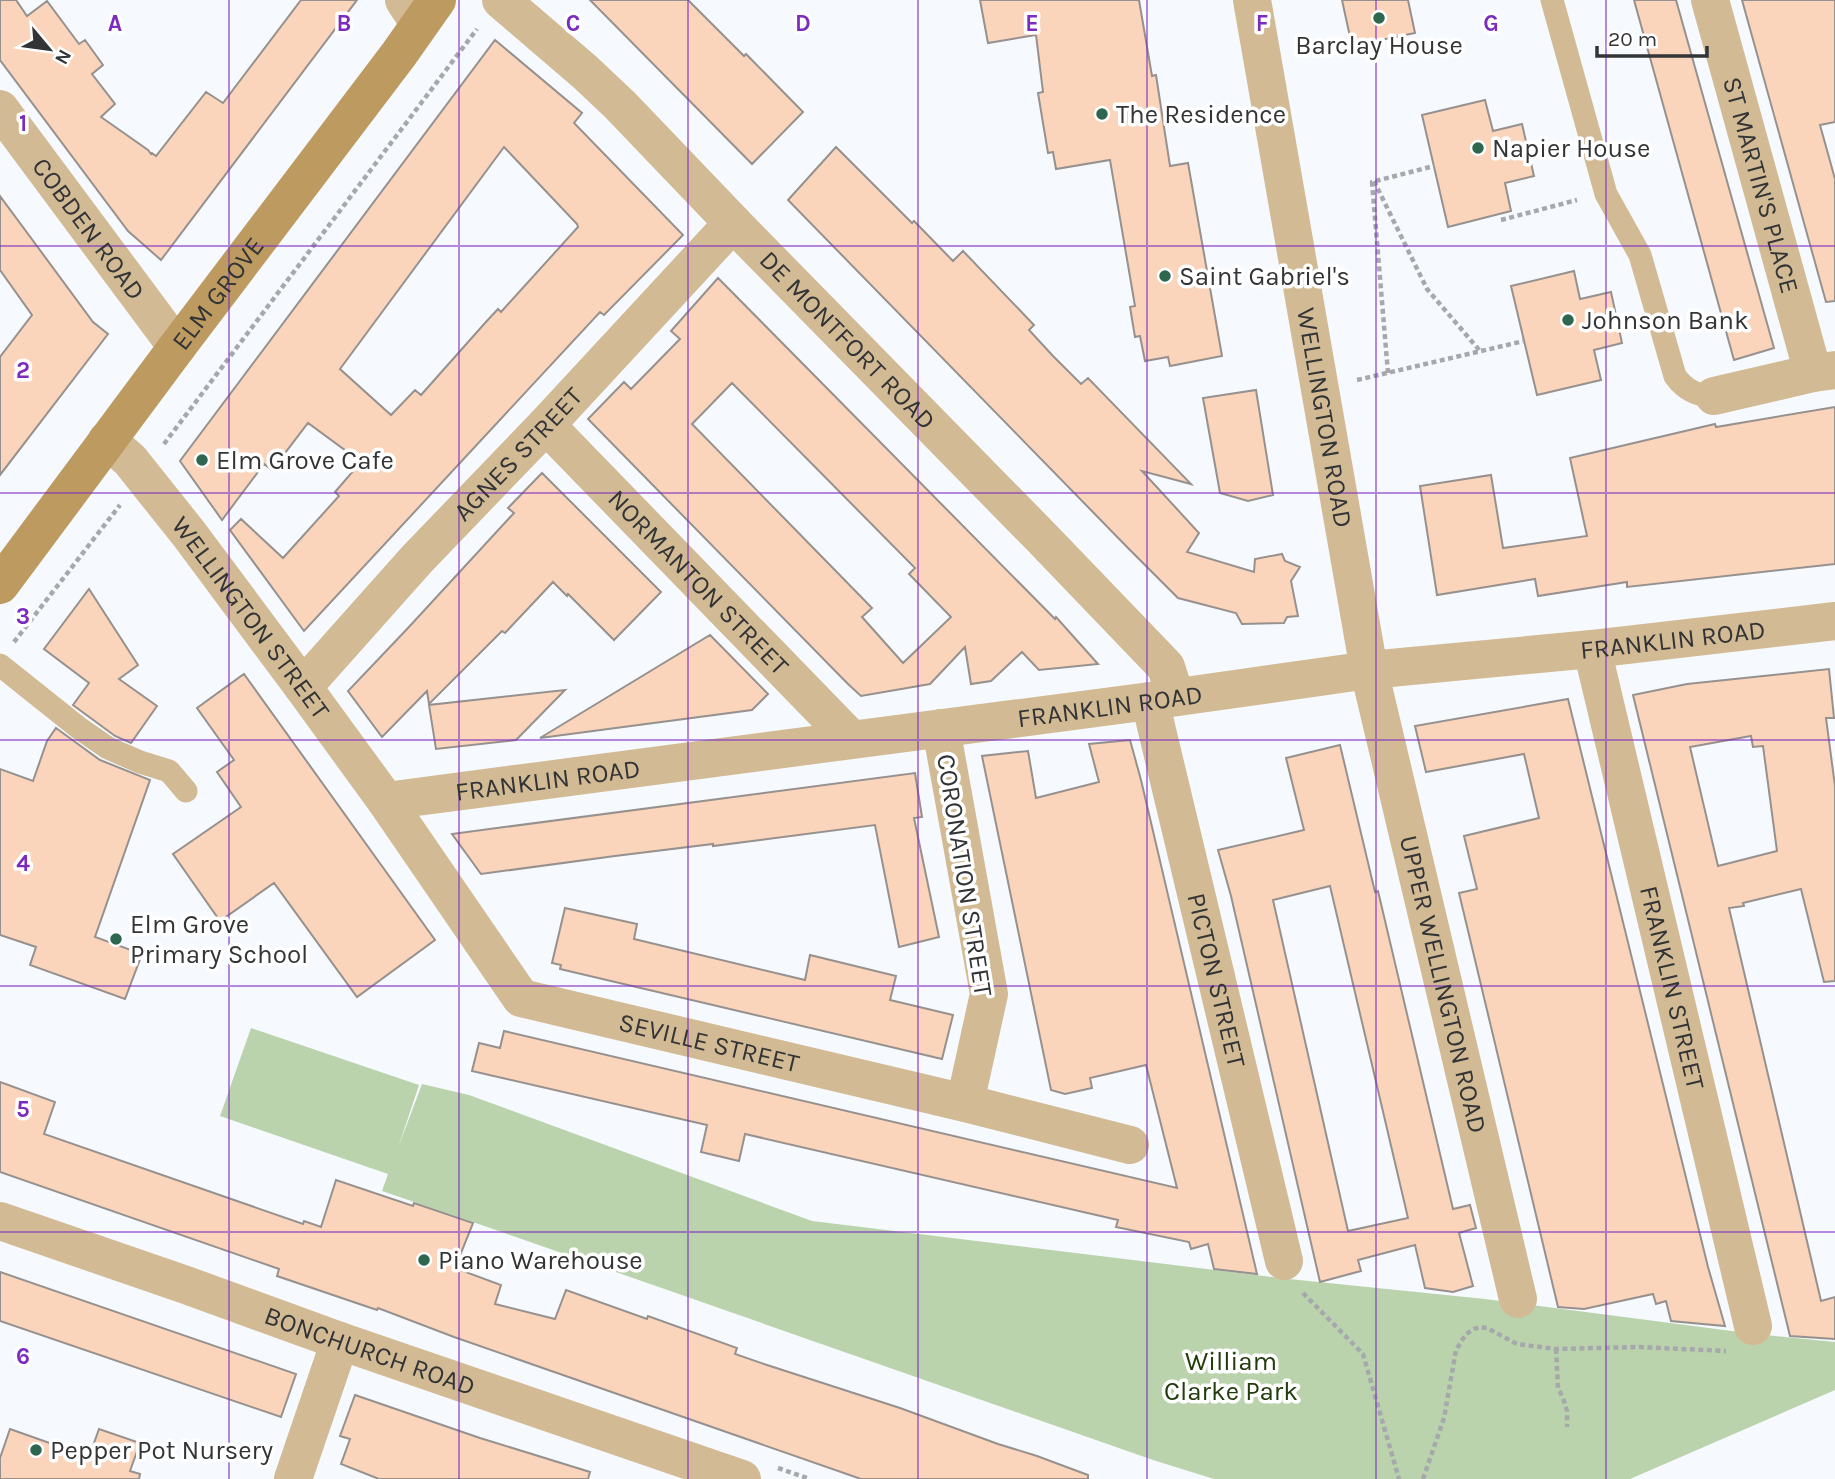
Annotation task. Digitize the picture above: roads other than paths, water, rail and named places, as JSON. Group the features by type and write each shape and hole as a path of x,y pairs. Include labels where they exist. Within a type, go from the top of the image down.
{"street":[{"name":"WELLINGTON ROAD","path":"1252,0 1369,670"},
{"name":"ST MARTIN'S PLACE","path":"1710,0 1824,371 1714,396"},
{"name":"ELM GROVE","path":"0,586 177,346 399,54 420,8"},
{"name":"DE MONTFORT ROAD","path":"492,11 585,72 621,105 1166,667 1163,698"},
{"name":"COBDEN ROAD","path":"0,109 177,346"},
{"name":"AGNES STREET","path":"303,687 417,559 546,425 733,223"},
{"name":"NORMANTON STREET","path":"546,425 851,739"},
{"name":"WELLINGTON STREET","path":"107,440 130,460 189,534 387,801"},
{"name":"FRANKLIN ROAD","path":"387,801 1369,670 1592,649 1835,621"},
{"name":"FRANKLIN STREET","path":"1592,649 1753,1326"},
{"name":"UPPER WELLINGTON ROAD","path":"1369,670 1518,1299"},
{"name":"PICTON STREET","path":"1163,698 1284,1261"},
{"name":"CORONATION STREET","path":"941,728 989,994 965,1104"},
{"name":"SEVILLE STREET","path":"387,801 521,998 1130,1145"},
{"name":"BONCHURCH ROAD","path":"0,1221 742,1479"},
{"path":"293,1479 340,1341"}],"lane":[{"path":"1552,0 1605,194 1640,255 1675,376 1691,391 1704,396 1714,396"},
{"path":"3,658 79,728 108,748 169,771 186,791"}],"place":[{"name":"Barclay House","path":"1379,18"},
{"name":"The Residence","path":"1102,114"},
{"name":"Napier House","path":"1478,148"},
{"name":"Saint Gabriel's","path":"1165,276"},
{"name":"Johnson Bank","path":"1568,320"},
{"name":"Elm Grove Cafe","path":"202,460"},
{"name":"Elm Grove Primary School","path":"116,939"},
{"name":"Piano Warehouse","path":"424,1260"},
{"name":"Pepper Pot Nursery","path":"36,1450"}],"park label":[{"name":"William Clarke Park","path":"1231,1376"}]}
